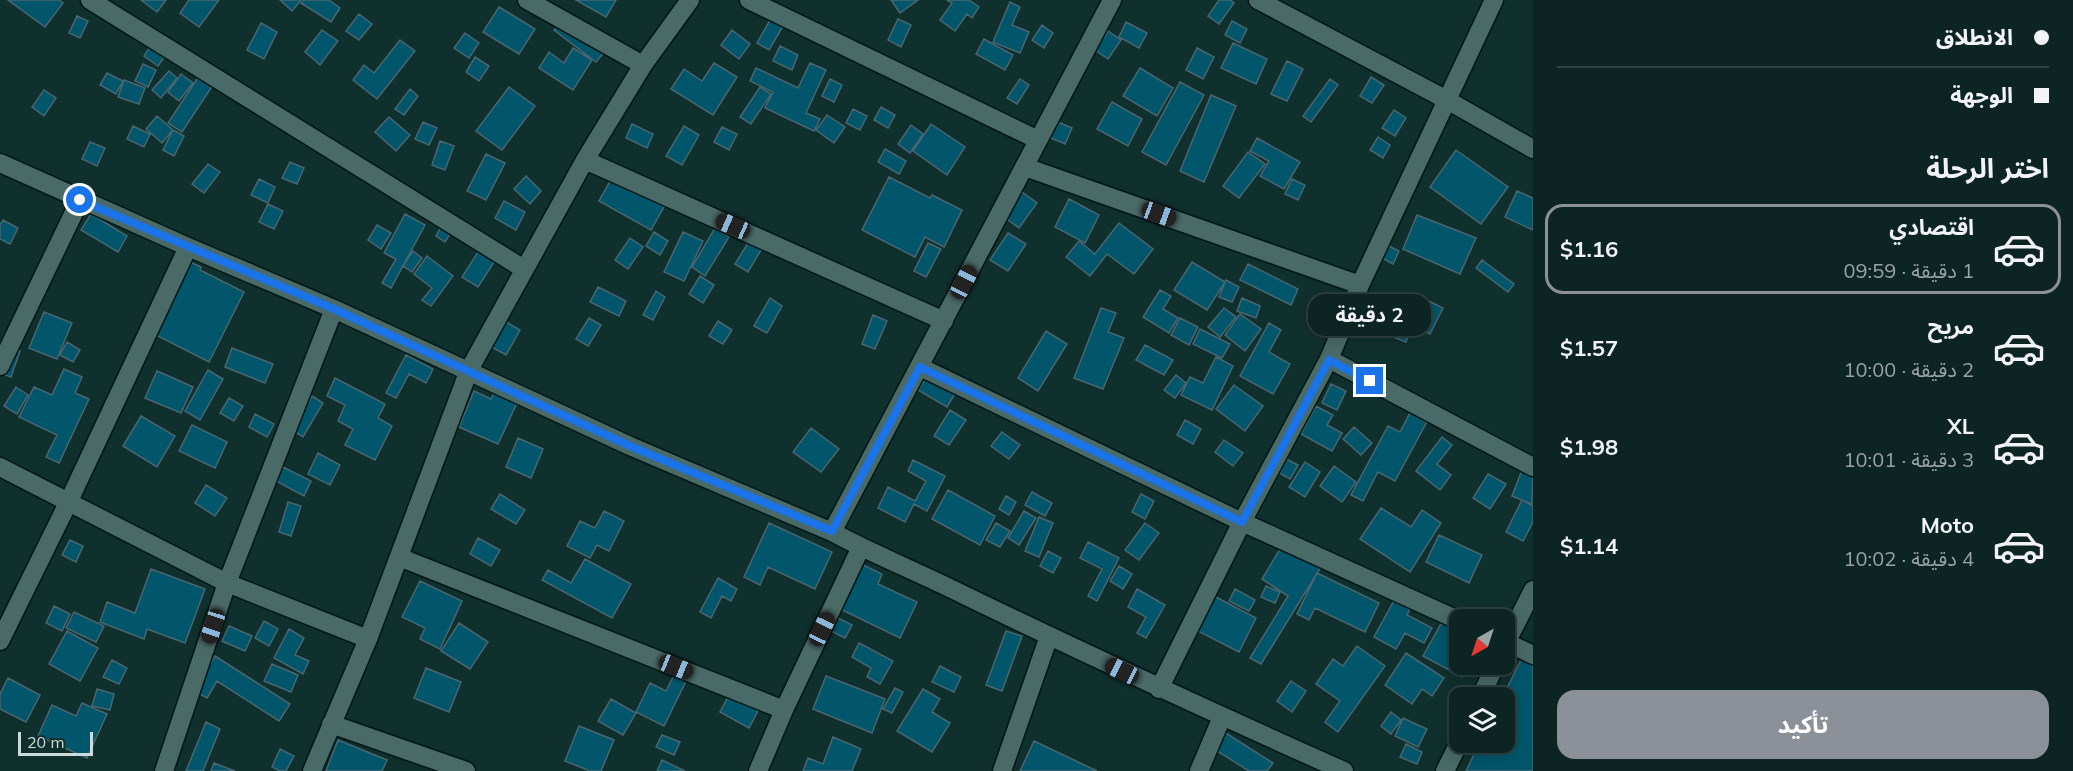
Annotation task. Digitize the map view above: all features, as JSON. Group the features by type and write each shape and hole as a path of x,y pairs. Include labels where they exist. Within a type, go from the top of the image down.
{"street":[{"path":"90,0 524,269"},
{"path":"526,0 643,65"},
{"path":"312,771 368,639 469,370 585,160 643,65 690,0"},
{"path":"749,0 1038,140"},
{"path":"832,531 1112,0"},
{"path":"1258,0 1533,148"},
{"path":"1159,689 1242,522 1329,360 1360,285 1494,0"},
{"path":"585,160 944,321"},
{"path":"0,163 80,200 334,309 630,446 832,531 1159,689 1344,771"},
{"path":"1025,166 1360,285"},
{"path":"0,366 80,200"},
{"path":"1,635 68,503 188,247"},
{"path":"164,771 227,583 334,309"},
{"path":"1329,360 1533,467"},
{"path":"920,367 1242,522 1449,616"},
{"path":"0,467 227,583 368,639"},
{"path":"758,771 784,710 861,547"},
{"path":"399,557 784,710"},
{"path":"1515,624 1533,590"},
{"path":"1002,771 1049,636"},
{"path":"1515,647 1533,655"},
{"path":"1199,771 1222,717"},
{"path":"331,724 466,771"},
{"path":"1445,771 1454,753"}],"building":[{"path":"8,0 59,0 63,3 45,27"},
{"path":"141,0 166,0 157,12"},
{"path":"189,0 219,0 199,27 180,13"},
{"path":"280,0 301,0 292,11"},
{"path":"304,0 329,0 340,8 331,22 301,3"},
{"path":"576,0 616,0 606,17"},
{"path":"891,0 918,0 900,13"},
{"path":"947,0 969,0 979,7 972,18 967,14 955,31 940,20 952,3"},
{"path":"1219,0 1230,0 1234,3 1219,24 1208,16"},
{"path":"1010,2 1020,7 1012,25 1029,32 1020,53 993,42"},
{"path":"499,7 535,29 519,54 483,32"},
{"path":"774,13 786,21 769,50 757,43"},
{"path":"359,14 372,24 359,40 346,31"},
{"path":"77,16 88,21 80,38 69,33"},
{"path":"564,17 606,50 596,62 554,30"},
{"path":"898,19 911,25 901,47 888,40"},
{"path":"1232,21 1247,29 1240,43 1225,35"},
{"path":"1126,22 1147,33 1139,48 1119,37"},
{"path":"261,23 277,32 264,59 247,50"},
{"path":"1042,25 1053,33 1044,48 1032,40"},
{"path":"322,30 338,41 320,65 305,52"},
{"path":"732,30 750,44 739,59 721,45"},
{"path":"1108,31 1121,40 1108,59 1095,50"},
{"path":"465,33 479,43 469,58 454,48"},
{"path":"984,39 1013,55 1005,70 976,54"},
{"path":"155,40 169,50 158,66 144,56"},
{"path":"400,40 415,51 377,99 353,80 364,65 374,73"},
{"path":"1233,43 1267,59 1256,84 1221,68"},
{"path":"780,46 798,55 792,70 773,61"},
{"path":"573,48 592,60 573,90 539,68 549,52 564,63"},
{"path":"1197,48 1214,57 1203,79 1186,70"},
{"path":"475,57 489,66 479,81 466,72"},
{"path":"1287,61 1303,69 1287,101 1271,94"},
{"path":"714,63 737,77 713,115 671,89 684,69 702,81"},
{"path":"810,63 826,70 806,113 820,119 814,131 765,108 773,92 750,81 756,68 798,88"},
{"path":"143,64 156,70 148,87 135,81"},
{"path":"1140,68 1173,88 1157,116 1123,96"},
{"path":"169,71 177,78 161,98 152,90"},
{"path":"107,73 123,81 116,94 100,85"},
{"path":"181,74 193,83 179,101 168,92"},
{"path":"199,76 213,85 182,132 168,123"},
{"path":"1371,77 1384,85 1372,103 1360,96"},
{"path":"830,79 842,85 834,102 822,96"},
{"path":"1020,79 1029,85 1017,104 1007,98"},
{"path":"1330,79 1338,85 1311,122 1303,116"},
{"path":"124,80 145,88 139,104 118,97"},
{"path":"1180,82 1204,95 1166,165 1142,152"},
{"path":"509,87 535,106 502,150 476,131"},
{"path":"760,87 771,94 751,124 740,117"},
{"path":"410,89 418,96 404,115 395,109"},
{"path":"44,90 56,98 44,116 32,107"},
{"path":"1211,95 1236,106 1204,182 1180,171"},
{"path":"1112,102 1142,119 1128,146 1097,129"},
{"path":"881,107 895,115 888,128 874,120"},
{"path":"853,109 867,116 860,130 846,123"},
{"path":"1394,110 1406,118 1395,136 1382,128"},
{"path":"827,115 845,127 834,143 816,130"},
{"path":"157,116 173,130 162,143 146,129"},
{"path":"389,117 410,135 396,151 375,132"},
{"path":"1056,121 1072,128 1065,144 1049,137"},
{"path":"423,122 437,128 429,145 415,139"},
{"path":"632,124 653,134 647,148 626,138"},
{"path":"931,124 965,147 947,175 913,151"},
{"path":"911,125 923,134 910,153 898,144"},
{"path":"133,126 150,134 144,147 127,139"},
{"path":"684,126 699,135 682,165 666,156"},
{"path":"722,127 737,134 729,150 714,142"},
{"path":"173,130 184,136 174,156 163,150"},
{"path":"1378,137 1390,145 1383,158 1370,150"},
{"path":"1257,138 1300,162 1284,189 1260,176 1269,161 1250,151"},
{"path":"440,141 454,146 445,170 432,165"},
{"path":"90,142 105,148 97,166 82,159"},
{"path":"885,149 906,161 899,174 878,162"},
{"path":"1456,150 1508,187 1481,224 1430,187"},
{"path":"1248,152 1265,164 1239,198 1223,186"},
{"path":"486,154 505,163 486,200 467,191"},
{"path":"290,162 304,168 297,184 282,178"},
{"path":"208,164 220,172 204,193 192,184"},
{"path":"526,176 541,191 530,204 514,189"},
{"path":"613,176 665,205 651,230 599,201"},
{"path":"889,177 930,198 932,195 962,210 944,247 925,237 915,257 862,230"},
{"path":"259,179 275,187 268,203 251,195"},
{"path":"1292,179 1305,185 1298,200 1285,194"},
{"path":"1517,191 1533,198 1533,230 1505,217"},
{"path":"1022,192 1037,203 1019,228 1004,217"},
{"path":"1069,199 1099,215 1085,243 1055,227"},
{"path":"504,201 525,212 516,230 495,218"},
{"path":"268,204 283,211 274,229 259,222"},
{"path":"91,214 127,236 118,252 81,230"},
{"path":"405,214 425,225 391,288 382,283 396,259 384,253"},
{"path":"1417,215 1476,238 1460,274 1403,249"},
{"path":"3,220 18,228 10,244 0,239 0,225"},
{"path":"445,220 455,226 445,242 436,236"},
{"path":"1119,223 1153,249 1134,274 1107,254 1090,276 1066,257 1079,241 1095,254"},
{"path":"377,225 391,233 381,249 368,240"},
{"path":"715,228 729,237 705,276 692,267"},
{"path":"654,232 668,241 660,255 646,246"},
{"path":"683,232 703,241 684,281 664,272"},
{"path":"1008,233 1026,244 1008,271 990,260"},
{"path":"753,235 765,243 748,272 735,264"},
{"path":"487,238 503,248 478,287 462,277"},
{"path":"630,238 643,247 628,269 615,260"},
{"path":"928,243 941,249 926,277 914,271"},
{"path":"1385,244 1399,251 1393,264 1378,256"},
{"path":"413,251 422,258 412,272 403,266"},
{"path":"427,256 453,276 431,306 422,300 432,288 414,274"},
{"path":"1482,260 1514,284 1508,292 1476,268"},
{"path":"188,261 201,267 200,270 244,292 209,362 152,333"},
{"path":"1192,262 1225,282 1207,310 1174,290"},
{"path":"1248,264 1298,289 1291,305 1240,280"},
{"path":"700,276 714,285 703,303 689,294"},
{"path":"1226,280 1239,287 1232,302 1219,297"},
{"path":"598,287 626,301 619,316 590,302"},
{"path":"1160,290 1171,296 1163,309 1178,318 1169,333 1143,317"},
{"path":"656,291 665,297 653,320 643,315"},
{"path":"1379,293 1419,309 1406,342 1365,326"},
{"path":"770,298 782,306 767,333 754,326"},
{"path":"1242,298 1260,306 1256,318 1237,311"},
{"path":"1429,301 1443,308 1430,334 1416,327"},
{"path":"1101,308 1116,313 1108,332 1124,338 1103,389 1074,378"},
{"path":"1224,308 1236,317 1220,337 1208,327"},
{"path":"44,312 72,323 57,359 29,348"},
{"path":"1240,314 1261,329 1245,351 1225,335"},
{"path":"873,315 887,321 875,349 862,344"},
{"path":"589,318 601,325 588,346 576,339"},
{"path":"1180,318 1198,327 1189,345 1171,335"},
{"path":"501,319 520,330 506,355 486,344"},
{"path":"718,321 732,330 723,344 709,336"},
{"path":"1269,323 1281,330 1269,352 1290,364 1273,394 1240,376"},
{"path":"1200,329 1230,344 1222,358 1193,344"},
{"path":"1046,331 1067,344 1038,391 1018,378"},
{"path":"67,342 80,350 73,362 60,355"},
{"path":"1145,345 1173,360 1164,375 1136,360"},
{"path":"8,347 20,351 11,377 0,373"},
{"path":"232,348 273,364 265,383 225,367"},
{"path":"406,355 433,369 426,383 409,374 396,398 386,393"},
{"path":"1216,357 1233,366 1212,410 1181,395 1190,377 1203,383"},
{"path":"934,364 963,380 947,407 918,390"},
{"path":"64,369 82,377 75,393 89,399 59,463 46,457 57,435 19,417 34,387 52,395"},
{"path":"208,370 223,379 200,420 185,411"},
{"path":"157,371 193,387 181,413 145,398"},
{"path":"1176,375 1186,383 1175,398 1164,390"},
{"path":"335,378 385,404 378,418 392,426 375,460 345,445 353,429 338,421 345,405 327,396"},
{"path":"1331,384 1346,391 1337,410 1322,403"},
{"path":"1234,385 1263,406 1245,431 1216,409"},
{"path":"16,387 28,395 17,414 4,406"},
{"path":"474,391 491,399 494,393 517,403 498,444 459,427"},
{"path":"312,396 323,403 303,437 292,430"},
{"path":"229,398 243,406 234,421 220,413"},
{"path":"1414,405 1431,414 1395,481 1378,472 1363,501 1351,495 1388,426 1400,432"},
{"path":"1316,406 1333,415 1327,425 1342,433 1332,451 1301,434"},
{"path":"950,410 966,420 949,445 934,436"},
{"path":"255,414 274,424 267,437 249,427"},
{"path":"141,416 175,436 157,467 123,446"},
{"path":"1185,420 1201,429 1193,444 1177,435"},
{"path":"192,425 227,442 215,468 179,451"},
{"path":"1354,427 1372,443 1361,455 1343,439"},
{"path":"811,428 839,449 821,472 793,452"},
{"path":"1002,432 1020,445 1009,459 991,446"},
{"path":"1442,437 1452,445 1437,464 1451,475 1440,490 1416,471"},
{"path":"518,438 543,449 531,478 506,467"},
{"path":"1224,440 1243,453 1233,466 1215,452"},
{"path":"318,453 340,465 330,485 308,474"},
{"path":"1277,454 1298,465 1290,479 1269,467"},
{"path":"913,460 945,476 927,511 914,504 905,522 878,508 888,487 915,501 926,481 908,471"},
{"path":"1305,462 1320,472 1305,497 1289,487"},
{"path":"1334,466 1356,482 1342,502 1320,486"},
{"path":"283,467 311,481 304,496 276,481"},
{"path":"1522,470 1533,474 1532,504 1512,496"},
{"path":"1488,474 1506,484 1490,509 1473,498"},
{"path":"206,485 227,498 215,516 195,503"},
{"path":"948,490 995,516 980,545 932,519"},
{"path":"1032,492 1052,503 1045,516 1025,505"},
{"path":"500,494 525,510 516,524 491,509"},
{"path":"1141,494 1154,501 1145,519 1132,512"},
{"path":"1006,496 1016,502 1009,515 999,509"},
{"path":"1522,500 1533,506 1533,522 1523,541 1506,532"},
{"path":"288,502 301,506 291,536 279,532"},
{"path":"1381,508 1411,527 1422,510 1441,523 1410,572 1360,539"},
{"path":"604,511 624,521 609,551 597,545 590,558 567,546 580,521 595,528"},
{"path":"1024,511 1036,518 1019,545 1008,538"},
{"path":"1039,517 1053,523 1039,557 1025,551"},
{"path":"769,523 832,552 815,589 768,567 760,585 744,577"},
{"path":"996,523 1010,531 1000,547 986,540"},
{"path":"1145,523 1159,533 1139,560 1125,550"},
{"path":"1439,535 1482,555 1469,583 1426,562"},
{"path":"478,538 500,550 491,566 470,554"},
{"path":"70,540 83,546 76,562 62,555"},
{"path":"1088,542 1119,558 1097,601 1088,596 1102,569 1080,558"},
{"path":"1283,544 1321,567 1261,664 1250,658 1288,596 1262,579"},
{"path":"1048,551 1061,558 1053,573 1040,566"},
{"path":"585,559 631,584 612,618 542,580 548,570 571,583"},
{"path":"859,563 882,574 878,584 917,602 900,638 838,608"},
{"path":"1119,566 1132,574 1123,589 1110,581"},
{"path":"151,569 205,589 185,643 147,629 144,639 100,622 107,602 135,613"},
{"path":"1317,573 1379,603 1365,632 1315,608 1309,620 1297,614"},
{"path":"718,578 737,589 731,601 722,596 711,618 700,612"},
{"path":"420,581 462,601 440,649 420,639 425,628 402,617"},
{"path":"1266,586 1280,592 1275,603 1261,597"},
{"path":"1137,589 1165,605 1146,638 1137,633 1146,617 1128,607"},
{"path":"1235,589 1255,600 1249,611 1229,601"},
{"path":"1397,595 1413,603 1407,615 1432,628 1424,643 1405,633 1396,649 1374,637"},
{"path":"1214,596 1256,618 1239,652 1196,630"},
{"path":"54,606 70,614 62,631 46,623"},
{"path":"74,612 104,626 96,642 66,628"},
{"path":"838,618 852,625 845,638 831,631"},
{"path":"264,621 278,629 269,646 255,638"},
{"path":"1442,622 1449,626 1449,670 1423,656"},
{"path":"459,623 488,642 470,669 441,651"},
{"path":"229,626 252,636 245,651 222,641"},
{"path":"289,629 304,638 295,655 309,661 303,674 274,658"},
{"path":"67,631 98,648 80,681 49,664"},
{"path":"1006,631 1022,636 1002,691 986,685"},
{"path":"859,643 893,661 880,684 867,677 871,668 852,657"},
{"path":"1357,646 1385,666 1338,732 1325,722 1340,701 1316,684 1333,659 1343,666"},
{"path":"1406,653 1444,678 1432,696 1422,689 1412,704 1385,685"},
{"path":"215,656 290,704 279,721 217,681 207,698 193,690"},
{"path":"1522,658 1533,663 1533,771 1466,771 1475,753 1515,753 1515,687 1508,687"},
{"path":"112,660 127,668 119,684 103,677"},
{"path":"272,664 298,675 291,692 264,681"},
{"path":"940,666 961,677 954,692 932,682"},
{"path":"426,668 461,682 449,712 414,698"},
{"path":"676,671 688,677 664,726 636,712 650,683 666,691"},
{"path":"826,676 885,699 872,733 813,709"},
{"path":"8,678 40,695 26,722 0,709 0,694"},
{"path":"1291,681 1306,691 1292,712 1277,701"},
{"path":"895,688 903,692 892,713 883,709"},
{"path":"97,689 114,694 110,710 92,706"},
{"path":"923,689 940,699 932,712 950,723 932,752 897,731"},
{"path":"731,691 760,707 749,728 720,712"},
{"path":"611,699 636,713 623,735 598,721"},
{"path":"82,703 107,714 87,758 38,736 52,705 76,716"},
{"path":"1391,712 1401,720 1391,734 1381,726"},
{"path":"1403,718 1427,729 1418,747 1395,736"},
{"path":"206,722 220,729 203,771 186,771"},
{"path":"579,726 614,740 601,771 590,771 565,761"},
{"path":"1221,730 1273,763 1267,771 1249,771 1211,747"},
{"path":"662,735 680,742 674,755 656,747"},
{"path":"833,737 861,749 852,771 803,771 808,758 823,764"},
{"path":"338,740 387,760 382,771 326,771"},
{"path":"1034,741 1097,771 1020,771"},
{"path":"1406,744 1422,752 1417,764 1400,757"},
{"path":"280,749 294,756 286,771 272,767"},
{"path":"662,760 685,771 657,771"},
{"path":"214,763 235,771 211,771"}],"route":[{"path":"80,200 334,309 630,446 832,531 920,367 1242,522 1329,360 1370,381"}]}
